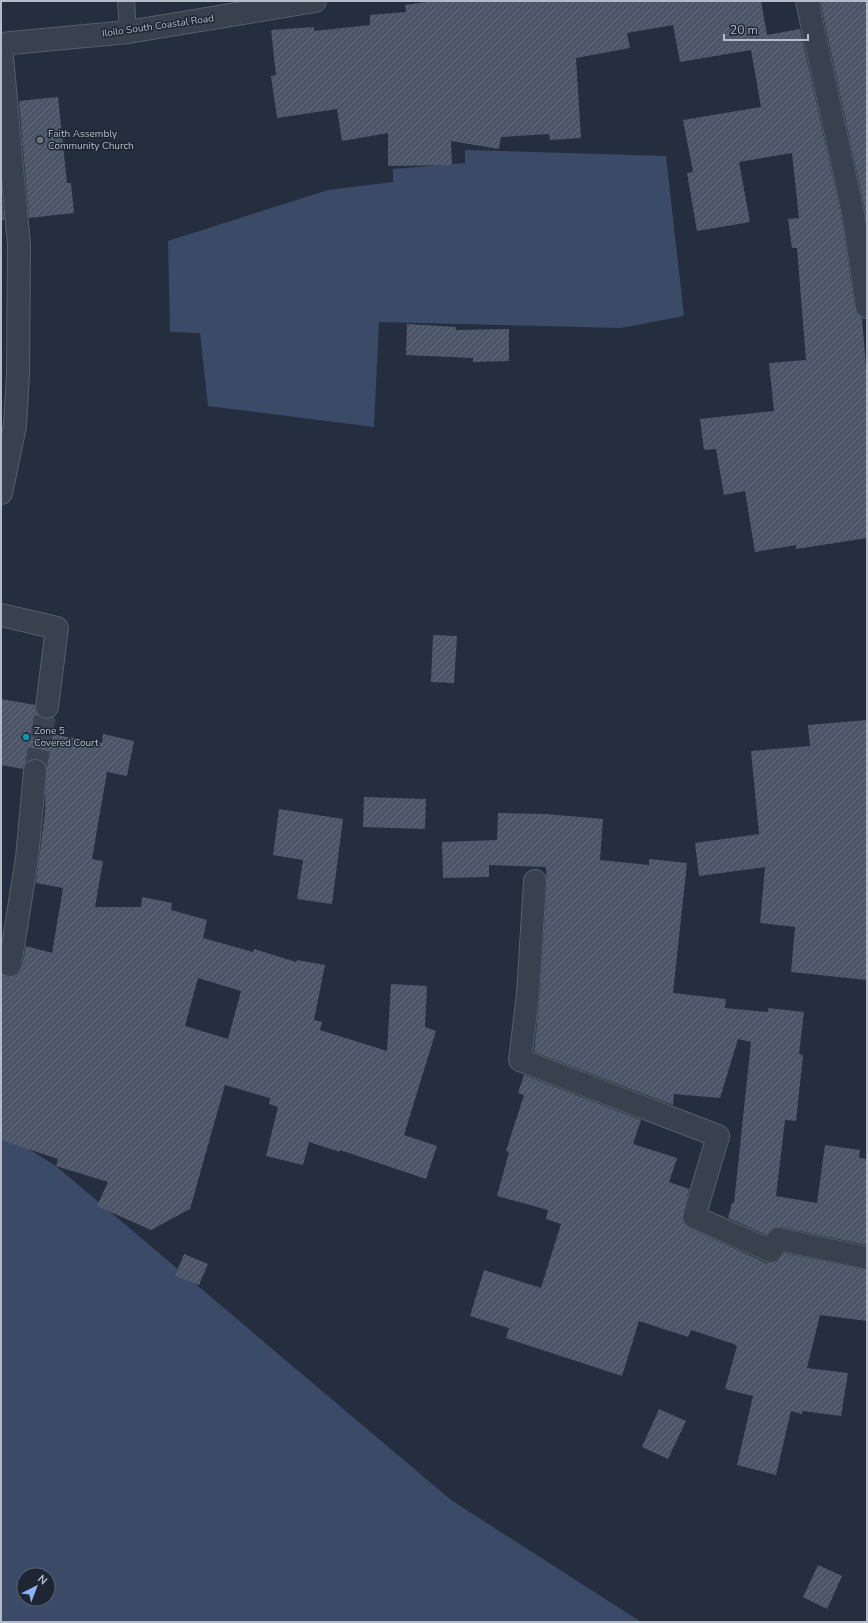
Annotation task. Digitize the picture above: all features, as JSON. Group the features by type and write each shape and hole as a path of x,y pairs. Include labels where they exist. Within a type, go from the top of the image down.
{"street":[{"name":"Iloilo South Coastal Road","path":"1,44 128,32 314,1"},
{"path":"807,1 860,212 867,307"},
{"path":"1,44 20,245 18,374 15,426 1,493"},
{"path":"1,614 57,628 47,707"},
{"path":"10,965 27,858 35,771"},
{"path":"535,881 528,994 520,1060 718,1136 694,1218 771,1251 778,1239 867,1258"}],"lane":[{"path":"126,1 128,32"}],"water":[{"path":"465,150 666,156 684,316 621,328 379,322 374,427 208,406 200,333 170,332 168,241 328,190 393,182 393,169 465,163"},
{"path":"1,1132 56,1166 451,1500 641,1622 1,1622"}],"building":[{"path":"434,1 761,1 767,35 800,29 841,215 855,309 857,314 862,318 867,380 867,538 796,549 796,545 755,552 745,491 724,495 716,449 704,450 700,419 774,411 769,363 806,360 797,248 792,248 788,219 799,218 792,153 739,162 750,222 697,231 687,173 693,172 683,120 761,107 751,50 680,62 673,25 627,33 630,48 576,58 581,138 550,140 549,134 501,137 499,149 451,141 452,165 388,166 388,133 342,141 337,109 277,118 271,76 276,75 271,30 314,27 314,31 370,25 370,15 406,12 405,5"},
{"path":"820,1 867,1 867,222 865,210"},
{"name":"Faith Assembly Community Church","path":"58,97 67,183 71,183 74,213 29,218 19,101"},
{"path":"1,184 4,220 1,221"},
{"path":"407,324 456,327 456,330 509,329 509,361 473,362 473,358 406,355"},
{"path":"433,635 457,636 454,683 431,682"},
{"path":"1,699 35,705 36,712 40,717 46,719 54,717 51,734 102,743 103,734 134,741 127,776 107,772 92,859 103,861 95,907 141,907 142,897 172,903 171,910 207,920 203,938 253,952 254,949 296,962 297,960 325,965 314,1020 322,1022 320,1030 387,1051 391,984 427,986 425,1027 436,1031 404,1135 437,1146 426,1179 340,1150 340,1152 309,1142 303,1165 266,1156 278,1107 269,1104 270,1098 225,1085 190,1209 151,1230 97,1206 108,1182 56,1166 58,1159 1,1140 1,973 8,977 15,976 19,973 22,967 26,946 52,953 63,888 36,883 45,812 46,766 42,761 36,759 29,760 23,769 1,765","holes":["198,978 241,991 228,1039 185,1026"]},
{"path":"867,720 867,980 791,972 795,927 760,923 765,867 699,876 695,843 759,834 751,751 810,746 808,725"},
{"path":"364,797 426,799 425,829 363,827"},
{"path":"279,809 343,819 332,904 297,899 303,860 273,855"},
{"path":"498,813 546,814 603,819 600,860 649,865 649,859 687,863 673,993 726,999 725,1008 768,1012 768,1008 804,1012 799,1054 803,1055 796,1121 785,1120 776,1196 817,1203 825,1145 860,1150 859,1158 867,1159 867,1245 781,1227 773,1228 766,1235 728,1218 732,1203 734,1203 751,1042 738,1039 720,1098 674,1094 673,1105 534,1052 540,995 547,882 546,867 489,865 489,877 443,878 442,842 497,840"},
{"path":"524,1075 641,1120 633,1144 677,1158 669,1182 689,1189 682,1219 684,1224 689,1228 766,1263 777,1262 784,1253 867,1270 867,1321 820,1315 807,1368 848,1373 841,1416 802,1411 802,1414 791,1411 776,1475 737,1465 753,1396 725,1389 737,1346 734,1344 691,1330 688,1337 639,1321 622,1376 506,1338 509,1328 470,1316 484,1270 541,1288 561,1224 546,1219 548,1210 497,1196 509,1152 506,1151 524,1095 518,1093"},
{"path":"184,1254 208,1264 199,1285 175,1276"},
{"path":"659,1409 686,1421 668,1459 642,1447"},
{"path":"818,1565 842,1576 827,1609 803,1597"}],"tunnel":[{"path":"35,771 47,707"}],"place":[{"name":"Faith Assembly Community Church","path":"40,140"},
{"name":"Zone 5 Covered Court","path":"26,737"}]}
